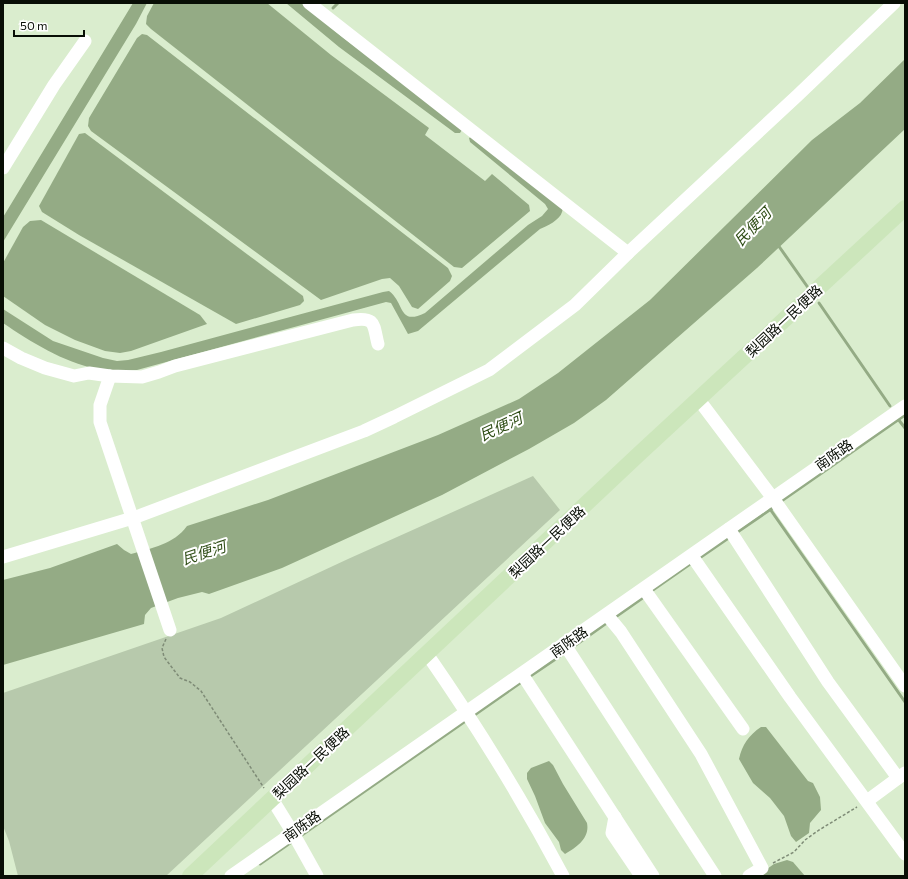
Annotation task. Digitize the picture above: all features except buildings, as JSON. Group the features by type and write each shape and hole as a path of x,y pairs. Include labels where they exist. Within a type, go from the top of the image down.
{"main road":[{"name":"梨园路一民便路","path":"190,876 905,208"}],"street":[{"path":"309,3 628,253"},
{"path":"3,557 133,518 364,431 489,370 575,305 628,253 798,95 894,3"},
{"path":"3,168 54,85 85,41"},
{"path":"3,348 21,358 65,374 74,376 89,373 132,377 152,375 175,366 362,319 370,320 373,323 378,344"},
{"path":"110,376 100,405 100,422 140,537 170,630"},
{"path":"699,400 775,502 905,686"},
{"name":"南陈路","path":"231,876 295,837 524,678 775,502 905,406"},
{"path":"731,533 828,682 902,775 867,802"},
{"path":"694,559 790,697 905,854"},
{"path":"647,592 743,729"},
{"path":"610,618 701,754 762,868 749,876"},
{"path":"567,648 715,876"},
{"path":"427,654 469,715 534,820 563,876"},
{"path":"524,678 654,876"},
{"path":"272,800 317,876"},
{"path":"615,817 612,833 642,876"}],"path":[{"path":"170,630 162,648 164,657 180,678 190,682 201,691 272,800"},
{"path":"762,868 794,852 805,840 819,830 867,802"}],"shaded area":[{"path":"533,476 560,510 166,876 18,876 9,841 3,826 3,693 221,618"}],"water":[{"path":"133,3 147,3 136,24 3,242 3,217"},
{"path":"154,3 267,3 331,55 429,128 425,135 485,181 492,174 529,205 530,211 462,268 454,267 151,29 146,24 147,16"},
{"path":"286,3 301,3 341,36 463,128 460,133 455,133 339,47"},
{"path":"142,34 147,35 448,268 452,276 450,281 418,309 412,307 399,286 390,278 382,279 321,300 91,131 88,126 89,118 137,38"},
{"name":"民便河","path":"905,59 905,129 757,268 606,400 574,423 529,449 442,495 282,568 209,594 202,592 178,598 151,608 145,615 144,624 3,665 3,580 50,568 117,544 131,554 155,547 176,537 187,526 268,500 438,435 519,399 558,373 650,300 812,140 860,103"},
{"path":"85,133 303,296 304,301 300,305 236,324 79,235 42,212 39,206 79,134"},
{"path":"474,135 562,205 561,215 550,224 540,229 418,331 408,334 391,303 386,302 137,370 107,371 72,362 36,344 3,323 3,309 53,341 103,358 117,361 128,360 161,352 389,291 398,301 406,315 410,317 425,313 528,225 542,216 548,209 545,204 470,142 469,138"},
{"path":"41,220 200,315 207,324 131,351 120,353 105,351 75,340 45,325 3,296 3,263 23,227 30,221"},
{"path":"761,727 766,727 808,781 813,783 820,797 821,810 810,823 809,833 796,842 791,836 784,816 770,798 753,783 739,759 742,749 747,741 753,733"},
{"path":"549,761 553,765 587,823 587,833 585,838 582,842 565,854 561,850 559,842 545,823 527,779 527,773 531,768"},
{"path":"787,860 793,862 805,876 757,876 774,864"}],"waterway":[{"path":"333,8 338,3"},
{"path":"778,245 809,289"},
{"path":"819,303 890,406"},
{"path":"780,502 905,415"},
{"path":"898,419 905,428"},
{"path":"736,533 774,507"},
{"path":"770,509 905,702"},
{"path":"698,559 730,537"},
{"path":"650,592 693,562"},
{"path":"614,618 644,597"},
{"path":"570,649 608,622"},
{"path":"529,677 566,652"},
{"path":"473,716 523,681"},
{"path":"299,837 467,720"},
{"path":"260,864 293,841"}]}
